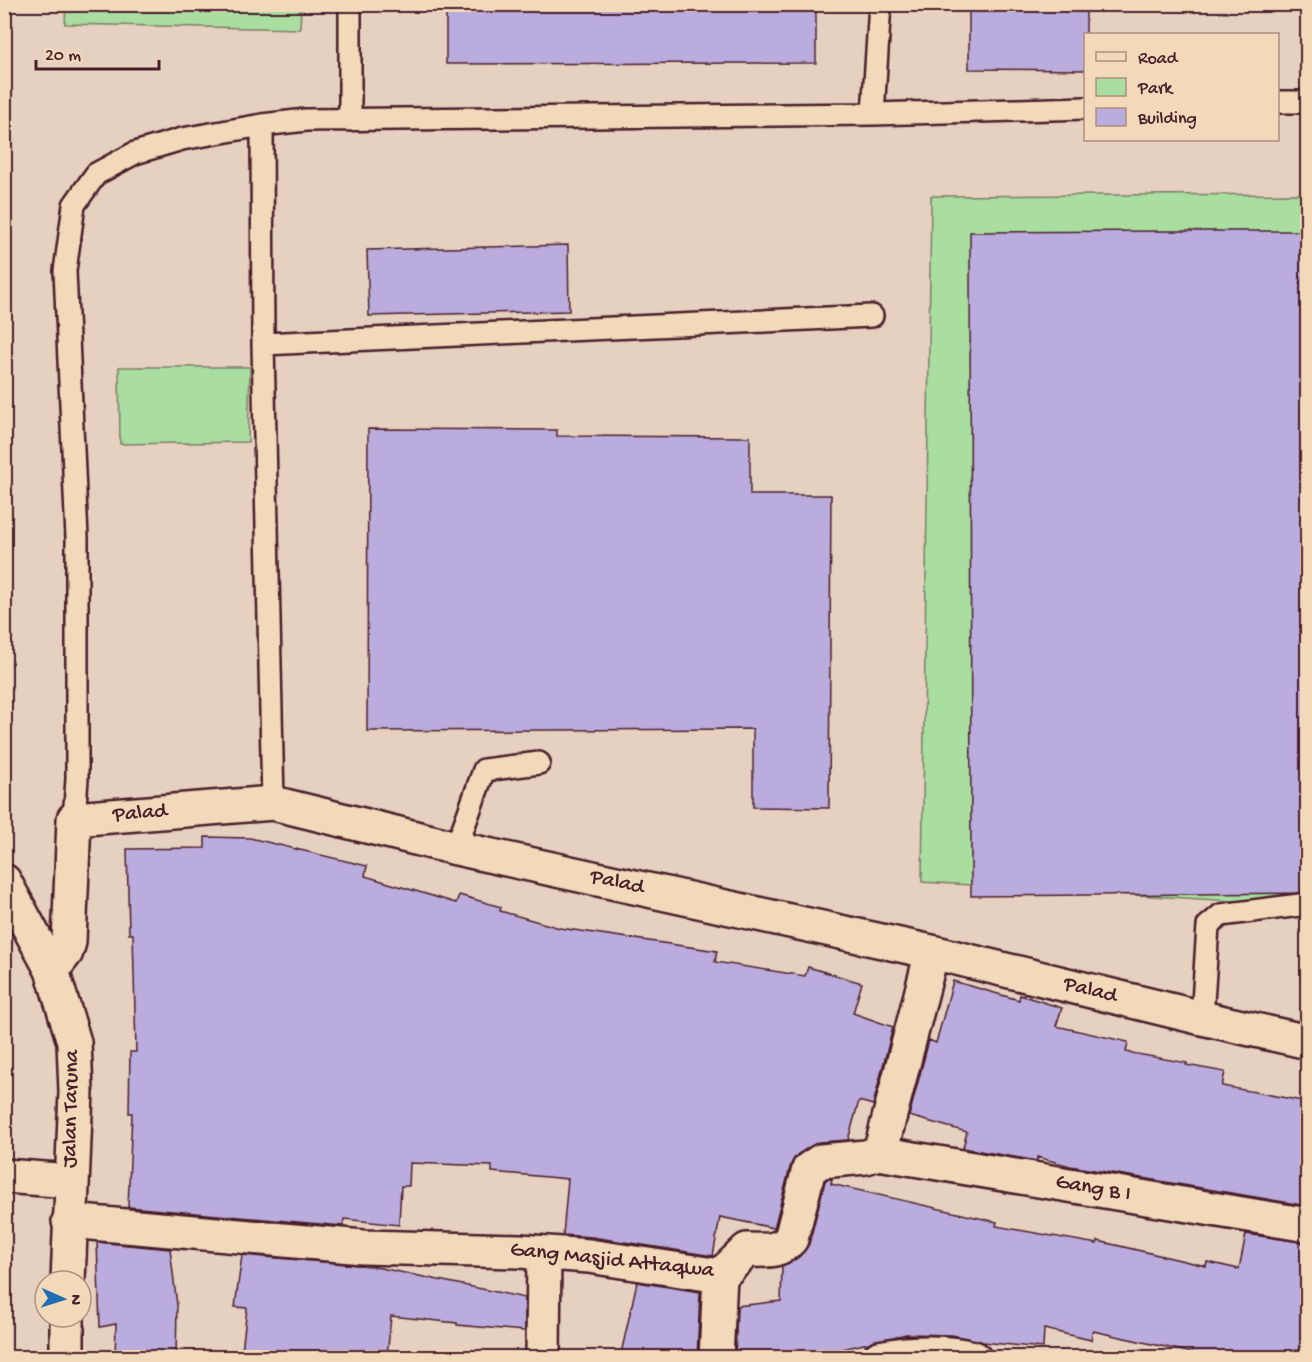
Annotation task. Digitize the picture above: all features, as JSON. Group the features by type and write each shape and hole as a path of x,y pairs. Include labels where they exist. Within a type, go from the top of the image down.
{"street":[{"name":"Palad","path":"74,819 273,803 456,848 932,952 1202,1018 1308,1041"},
{"path":"52,970 66,952 69,942 74,819"},
{"name":"Jalan Taruna","path":"4,881 52,970 74,1042 76,1092 68,1269"},
{"path":"878,1153 883,1142 932,952"},
{"name":"Gang B I","path":"878,1153 1308,1225"},
{"name":"Gang Masjid Attaqwa","path":"69,1221 363,1247 544,1253 667,1266 720,1276 747,1250 778,1249 791,1239 809,1169 821,1161 866,1157 878,1153"},
{"path":"4,1176 71,1181"},
{"path":"543,1358 544,1253"},
{"path":"716,1358 720,1276"},
{"path":"67,1329 67,1358"},
{"path":"879,1358 906,1353 958,1354 974,1358"}],"lane":[{"path":"350,4 351,120"},
{"path":"873,114 880,4"},
{"path":"1279,102 1308,102"},
{"path":"74,819 77,779 77,538 65,271 74,205 96,174 135,153 182,140 262,125 306,120 873,114 1084,108"},
{"path":"262,125 263,344 273,803"},
{"path":"263,344 872,316"},
{"path":"456,848 484,770 539,763"},
{"path":"1202,1018 1208,926 1221,915 1300,905"}],"green space":[{"path":"66,5 301,5 300,29 65,24"},
{"path":"1307,194 1308,769 1300,905 922,882 931,196"},
{"path":"119,367 250,367 248,442 120,444"}],"building":[{"path":"446,4 816,4 816,63 446,64"},
{"path":"969,4 1086,4 1084,70 969,69"},
{"path":"1308,231 1308,893 971,896 970,232"},
{"path":"568,245 569,311 369,316 367,250"},
{"path":"368,429 557,430 557,436 750,437 750,495 831,495 829,808 753,807 753,729 367,731"},
{"path":"205,837 250,838 367,866 365,876 456,903 459,895 501,907 500,911 560,928 717,951 715,962 805,976 808,967 862,983 853,1013 893,1027 873,1105 859,1101 848,1140 819,1142 798,1154 791,1164 774,1228 720,1217 713,1256 592,1237 563,1235 568,1179 492,1172 492,1166 410,1163 409,1186 401,1186 399,1225 344,1219 343,1226 128,1207 132,1113 129,1113 130,1052 136,1052 133,934 129,934 127,849 205,848"},
{"path":"953,981 1019,1000 1020,995 1062,1008 1056,1026 1128,1042 1126,1052 1225,1072 1222,1086 1308,1102 1308,1206 1070,1166 1037,1157 1037,1161 963,1148 967,1132 909,1116 929,1040 936,1043"},
{"path":"827,1179 832,1179 831,1184 997,1222 996,1226 1097,1244 1098,1241 1206,1266 1207,1262 1239,1269 1246,1234 1308,1243 1308,1358 1215,1358 1093,1331 1091,1340 1044,1329 1043,1348 982,1342 952,1335 906,1334 805,1358 735,1358 737,1306 781,1301 782,1266 799,1257 809,1244"},
{"path":"97,1242 170,1249 177,1305 176,1358 115,1358 116,1324 100,1327"},
{"path":"242,1255 371,1266 525,1298 525,1331 391,1316 387,1358 330,1358 242,1351 247,1308 235,1307"},
{"path":"637,1282 700,1292 697,1358 620,1358"}]}
